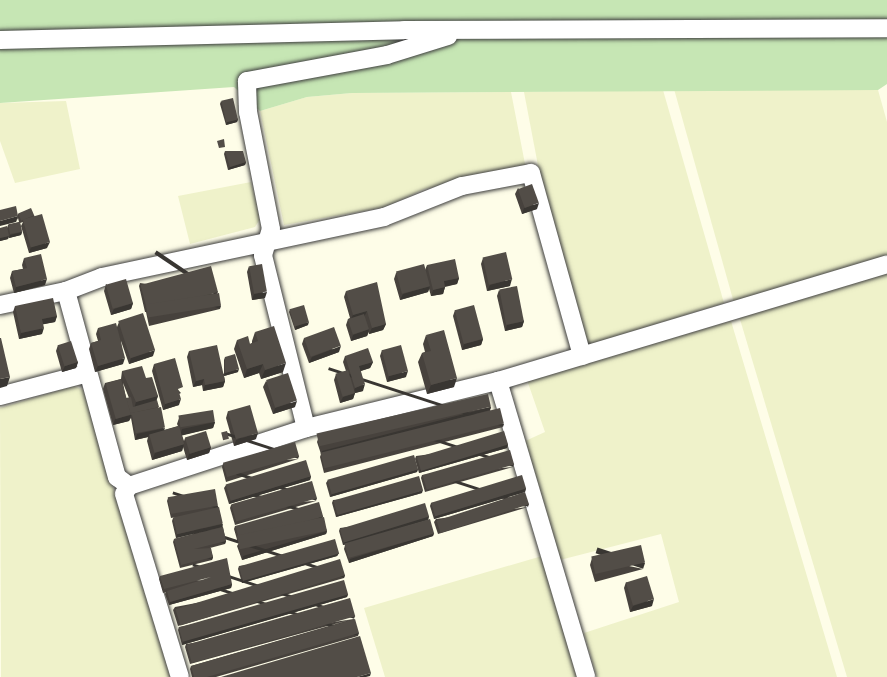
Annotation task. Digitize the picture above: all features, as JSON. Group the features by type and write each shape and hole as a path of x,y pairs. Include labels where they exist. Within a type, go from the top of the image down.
{"street":[{"path":"0,40 887,27"},
{"path":"306,428 268,281 265,240 271,229 248,112 247,81 399,52 466,32"},
{"path":"0,305 66,291 102,277 265,240 384,217 462,186 531,173 582,356"},
{"path":"180,677 124,494 129,486 306,428 498,381 887,264"},
{"path":"66,291 117,477 129,486"},
{"path":"0,396 88,373"},
{"path":"498,381 586,677"}],"green space":[{"path":"0,0 887,0 887,84 878,90 352,93 307,97 260,111 234,87 0,103"},
{"path":"674,89 878,90 887,122 887,258 734,303"},
{"path":"663,90 724,303 588,345 544,197 524,92"},
{"path":"511,92 526,169 424,189 386,207 284,225 260,111 307,97 352,93"},
{"path":"66,101 80,169 15,183 0,141 0,103"},
{"path":"251,182 260,219 255,227 190,244 178,196"},
{"path":"887,272 887,677 847,677 739,316"},
{"path":"731,321 837,677 597,677 584,633 679,602 661,534 560,560 523,442 545,432 527,380"},
{"path":"74,386 83,390 171,677 1,677 0,408"},
{"path":"542,556 577,677 385,677 364,608"}],"building":[{"path":"233,98 238,119 226,122 221,101"},
{"path":"224,139 225,147 219,148 217,141"},
{"path":"225,151 243,151 246,162 230,167"},
{"path":"532,184 539,203 525,208 518,189"},
{"path":"16,206 18,216 0,221 0,210"},
{"path":"31,208 34,215 21,221 18,213"},
{"path":"42,214 50,242 31,247 23,220"},
{"path":"20,222 22,232 10,234 8,224"},
{"path":"7,226 9,236 0,238 0,228"},
{"path":"506,252 512,279 489,285 483,257"},
{"path":"41,254 47,279 16,287 12,271 27,268 24,258"},
{"path":"455,259 459,278 444,281 445,287 433,290 427,265"},
{"path":"262,264 267,292 254,294 249,266"},
{"path":"424,264 430,286 402,294 396,272"},
{"path":"211,266 218,292 147,311 140,285"},
{"path":"126,279 133,303 113,309 106,285"},
{"path":"377,282 386,324 372,328 367,311 353,315 346,291"},
{"path":"517,286 524,321 506,325 499,289"},
{"path":"219,293 221,306 148,317 146,305"},
{"path":"53,298 57,316 42,319 44,328 21,333 15,306"},
{"path":"304,305 309,322 295,326 290,309"},
{"path":"474,305 483,339 464,344 455,310"},
{"path":"143,313 155,350 130,358 118,321"},
{"path":"364,314 369,329 353,334 348,319"},
{"path":"116,323 125,358 98,366 91,343 101,340 98,328"},
{"path":"274,326 286,363 265,370 263,364 247,369 237,340 248,336 250,344 258,341 255,332"},
{"path":"334,327 341,346 311,357 304,338"},
{"path":"444,330 457,378 431,385 422,353 431,351 426,335"},
{"path":"0,338 10,377 0,379"},
{"path":"71,341 78,362 64,366 58,345"},
{"path":"217,345 225,381 205,385 204,379 196,381 189,351"},
{"path":"401,345 408,371 389,376 382,350"},
{"path":"368,348 373,362 359,366 365,384 355,388 345,356"},
{"path":"235,354 239,369 225,373 225,357"},
{"path":"175,358 183,387 178,389 181,399 165,404 154,364"},
{"path":"142,366 146,378 152,377 158,396 136,402 122,371"},
{"path":"348,370 355,393 343,397 336,374"},
{"path":"288,373 297,401 275,408 266,380"},
{"path":"121,379 131,415 116,419 106,383"},
{"path":"488,394 491,407 319,446 317,434"},
{"path":"131,397 133,407 157,400 159,407 131,415 126,398"},
{"path":"250,405 258,433 236,439 228,411"},
{"path":"161,407 165,428 136,433 132,413"},
{"path":"500,408 504,424 324,468 320,453"},
{"path":"213,410 215,422 180,427 178,415"},
{"path":"179,426 184,444 154,453 149,435"},
{"path":"206,431 211,447 190,454 185,437"},
{"path":"227,431 229,439 223,440 221,432"},
{"path":"504,431 508,444 421,471 417,458"},
{"path":"295,442 299,456 227,477 223,463"},
{"path":"510,450 514,464 427,490 423,475"},
{"path":"414,455 418,469 332,494 327,480"},
{"path":"306,460 311,476 231,501 226,485"},
{"path":"522,475 526,488 435,516 431,503"},
{"path":"419,476 423,490 338,515 333,501"},
{"path":"312,481 317,498 236,521 231,504"},
{"path":"215,489 218,506 171,514 168,497"},
{"path":"525,492 529,504 441,533 437,521"},
{"path":"319,502 323,516 240,540 235,526"},
{"path":"425,503 429,516 344,542 340,529"},
{"path":"219,507 223,524 177,534 173,518"},
{"path":"324,517 327,531 240,549 237,536"},
{"path":"430,519 434,533 349,558 344,544"},
{"path":"223,527 226,541 194,549 211,548 213,557 181,565 174,539"},
{"path":"335,539 339,553 243,581 239,567"},
{"path":"641,545 645,563 595,574 591,556"},
{"path":"227,558 232,584 170,602 167,591 211,577 164,589 160,576"},
{"path":"340,559 345,575 180,626 176,609"},
{"path":"647,576 654,599 633,605 626,582"},
{"path":"344,580 348,594 183,642 179,627"},
{"path":"350,598 355,616 192,663 187,645"},
{"path":"355,619 359,633 207,677 194,677 191,666"},
{"path":"360,636 371,673 357,677 221,677"}]}
